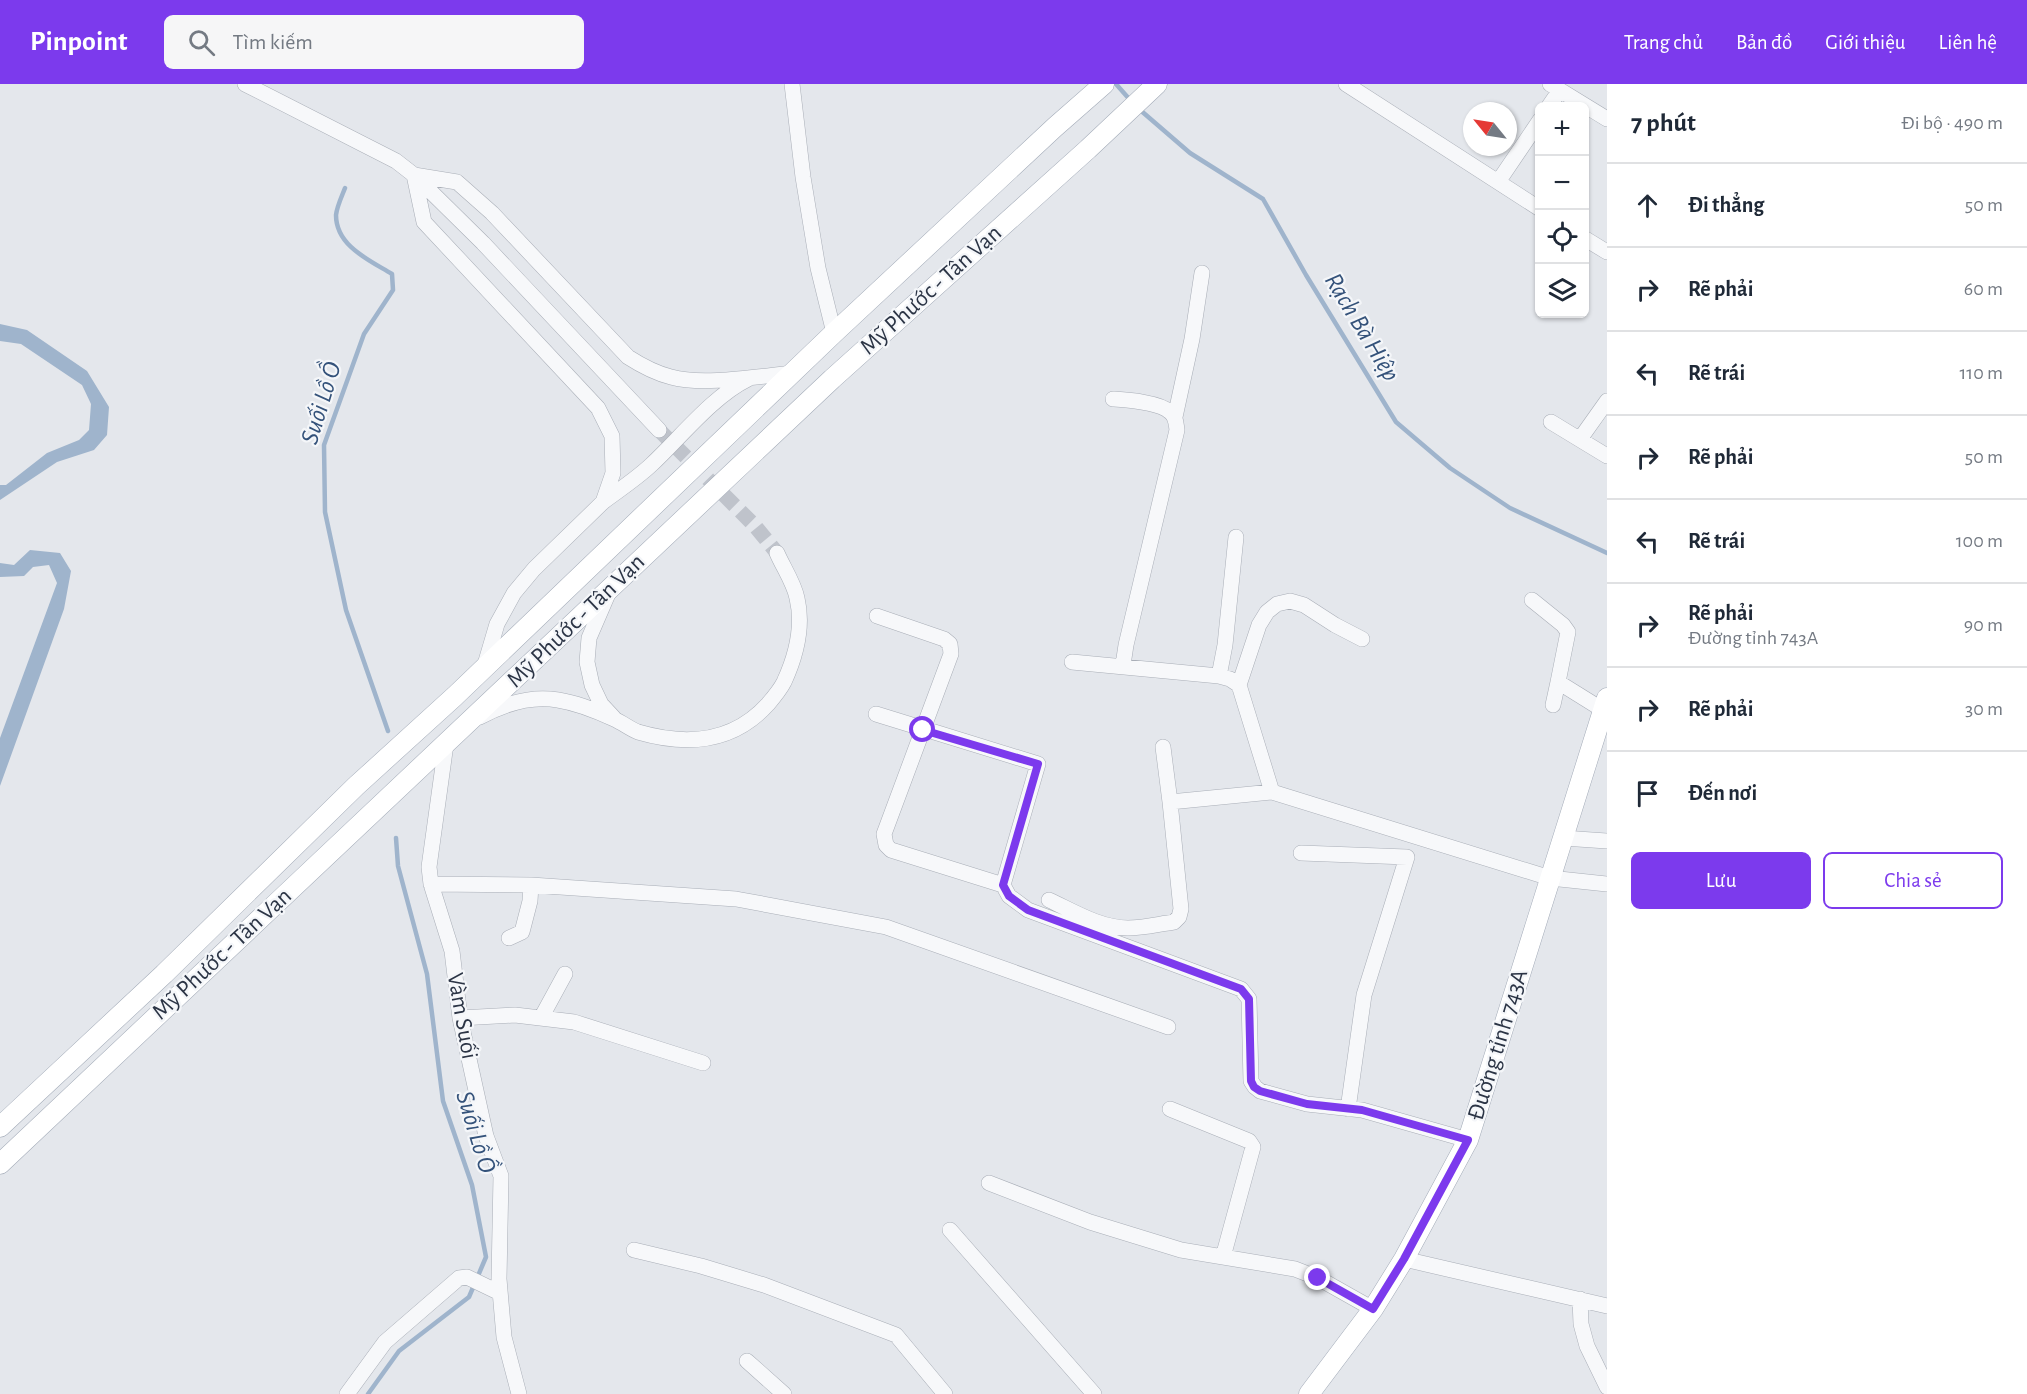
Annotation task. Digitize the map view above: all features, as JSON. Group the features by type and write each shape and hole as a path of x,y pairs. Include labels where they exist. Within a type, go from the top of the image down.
{"main road":[{"name":"Mỹ Phước - Tân Vạn","path":"0,1127 164,974 356,786 484,668 834,333 1104,84"},
{"name":"Mỹ Phước - Tân Vạn","path":"0,1164 832,379 1157,84"},
{"name":"Đường tỉnh 743A","path":"1309,1394 1373,1309 1404,1259 1468,1140 1563,838 1601,739 1605,704"}],"street":[{"path":"245,84 396,160 414,175 483,243 659,430"},
{"path":"792,84 801,167 818,268 834,333"},
{"path":"1347,84 1535,206"},
{"path":"1550,102 1555,87 1607,119"},
{"path":"1498,182 1535,126"},
{"path":"414,175 457,182 492,213 628,357 652,371 685,380 794,373"},
{"path":"414,175 424,222 598,408 612,436 614,473 603,502"},
{"path":"1589,241 1607,252"},
{"path":"1123,665 1177,430 1175,417 1192,339 1202,273"},
{"path":"484,668 497,624 514,593 534,569 603,502 649,466 722,396 737,385 754,377"},
{"path":"1113,399 1158,406 1175,417"},
{"path":"1580,439 1607,401"},
{"path":"1551,422 1607,456"},
{"path":"1219,676 1225,645 1236,537"},
{"path":"470,722 502,705 528,699 558,699 616,720 636,731 677,741 703,740 734,730 754,719 780,689 793,662 801,628 797,597 777,553"},
{"path":"610,590 589,638 587,662 592,685 601,704 616,720"},
{"path":"1532,600 1563,625 1568,632 1553,705"},
{"path":"1239,686 1259,626 1267,612 1277,604 1290,601 1304,605 1362,639"},
{"path":"877,616 944,639 950,644 951,654 884,834 885,846 891,850 1003,885 1009,896 1028,910 1241,989 1249,999 1251,1081 1260,1091 1307,1104 1362,1110 1468,1140"},
{"path":"1072,662 1123,665 1230,679 1239,686 1272,792"},
{"path":"1558,682 1605,704"},
{"path":"876,714 1038,764 1003,885"},
{"name":"Vàm Suối","path":"446,744 429,867 431,884 452,951 460,1018 486,1136 501,1176 499,1279 495,1291 519,1394"},
{"path":"1049,900 1107,925 1128,928 1174,922 1179,917 1181,909 1163,747"},
{"path":"1170,802 1272,792 1550,878 1607,884"},
{"path":"1563,838 1607,841"},
{"path":"1301,853 1407,857 1365,995 1348,1109"},
{"path":"431,884 531,885 736,899 886,927 1168,1027"},
{"path":"509,938 522,932 530,901 531,885"},
{"path":"541,1018 564,974"},
{"path":"460,1018 514,1015 574,1022 703,1063"},
{"path":"1170,1109 1249,1142 1253,1147 1223,1257"},
{"path":"989,1183 1090,1222 1181,1250 1295,1269 1318,1278 1373,1309"},
{"path":"950,1230 1094,1394"},
{"path":"634,1250 701,1266 764,1285 896,1335 945,1394"},
{"path":"1404,1259 1607,1306"},
{"path":"347,1394 385,1342 459,1278 467,1278 495,1291"},
{"path":"1580,1299 1581,1324 1587,1346 1607,1387"},
{"path":"747,1360 783,1393"}],"water":[{"path":"0,324 27,330 87,371 109,407 107,435 94,450 57,462 0,500 0,485 6,485 47,453 79,440 89,430 91,404 82,385 21,344 0,341"},
{"path":"30,550 60,553 71,571 64,609 0,786 0,738 57,583 49,565 33,567 24,576 0,577 0,563 14,565"}],"waterway":[{"name":"Rạch Bà Hiệp","path":"1116,84 1131,101"},
{"name":"Rạch Bà Hiệp","path":"1139,109 1190,153 1263,199 1306,275 1396,422 1450,468 1510,508 1607,553"},
{"name":"Suối Lồ Ồ","path":"345,188 338,205 337,226 355,251 392,274 393,290 364,334 324,445 325,512 346,610 388,731"},
{"name":"Suối Lồ Ồ","path":"368,1394 399,1351 469,1297 486,1257 472,1185 443,1101 427,974 398,866 396,838"}],"tunnel":[{"path":"659,430 755,526 777,553"}],"route":[{"path":"923,730 1038,764 1003,885 1009,896 1028,910 1064,925 1241,989 1249,999 1251,1081 1254,1087 1260,1091 1307,1104 1362,1110 1468,1140 1404,1259 1373,1309 1318,1278"}]}
